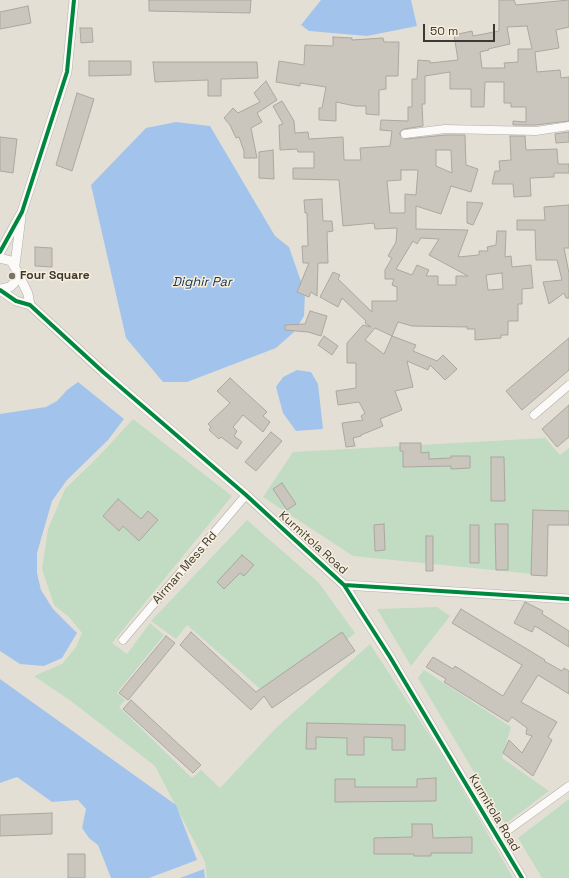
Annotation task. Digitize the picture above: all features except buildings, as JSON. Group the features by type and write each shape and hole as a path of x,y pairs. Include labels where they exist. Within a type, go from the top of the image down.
{"street":[{"path":"0,252 22,212 67,72 74,0"},
{"path":"405,134 445,129 536,131 569,126"},
{"path":"0,289 10,287 14,283 22,212"},
{"path":"0,258 6,258 16,268 28,294 30,305 16,301 0,289"},
{"name":"Kurmitola Road","path":"30,305 103,372 246,495 344,585 390,657 522,878"},
{"path":"534,416 569,385"},
{"name":"Airman Mess Rd","path":"123,640 246,495"},
{"path":"344,585 569,599"},
{"path":"497,838 569,786"}],"green space":[{"path":"528,418 560,455 569,448 569,511 549,511 543,575 353,556 263,497 293,452 545,438"},
{"path":"133,419 232,496 112,643 127,654 150,623 164,635 117,693 125,700 119,707 192,778 201,770 220,788 276,728 370,644 445,759 513,878 207,878 205,862 155,766 71,701 34,676 62,664 76,647 82,633 69,617 54,605 42,569 48,529 65,489 100,455"},
{"path":"247,520 319,583 355,633 274,701 187,625 176,639 151,621"},
{"path":"437,607 450,616 411,666 377,609"},
{"path":"424,670 511,727 502,758 549,791 505,824 418,678"},
{"path":"569,799 569,878 542,878 518,838"}],"water":[{"path":"321,0 411,0 417,26 367,36 309,31 301,25"},
{"name":"Dighir Par","path":"176,122 210,126 275,236 289,247 305,293 304,316 294,332 276,348 187,382 163,382 126,338 91,185 146,128"},
{"path":"297,370 311,372 318,384 323,429 296,431 283,413 276,387 283,377"},
{"path":"78,382 124,419 108,440 67,480 52,501 37,553 37,573 41,590 53,609 77,633 62,658 44,666 20,664 0,651 0,414 46,407 57,401 67,390"},
{"path":"0,679 176,805 197,860 149,878 111,878 98,845 89,838 82,828 86,809 78,800 52,802 17,777 0,783"},
{"path":"204,869 205,878 180,878"}],"cycle path":[{"path":"0,252 22,212 67,72 74,0"},
{"path":"0,290 16,301 30,305 103,372 246,495 344,585 390,657 522,878"},
{"path":"344,585 569,599"}],"place":[{"name":"Four Square","path":"12,276"}]}
